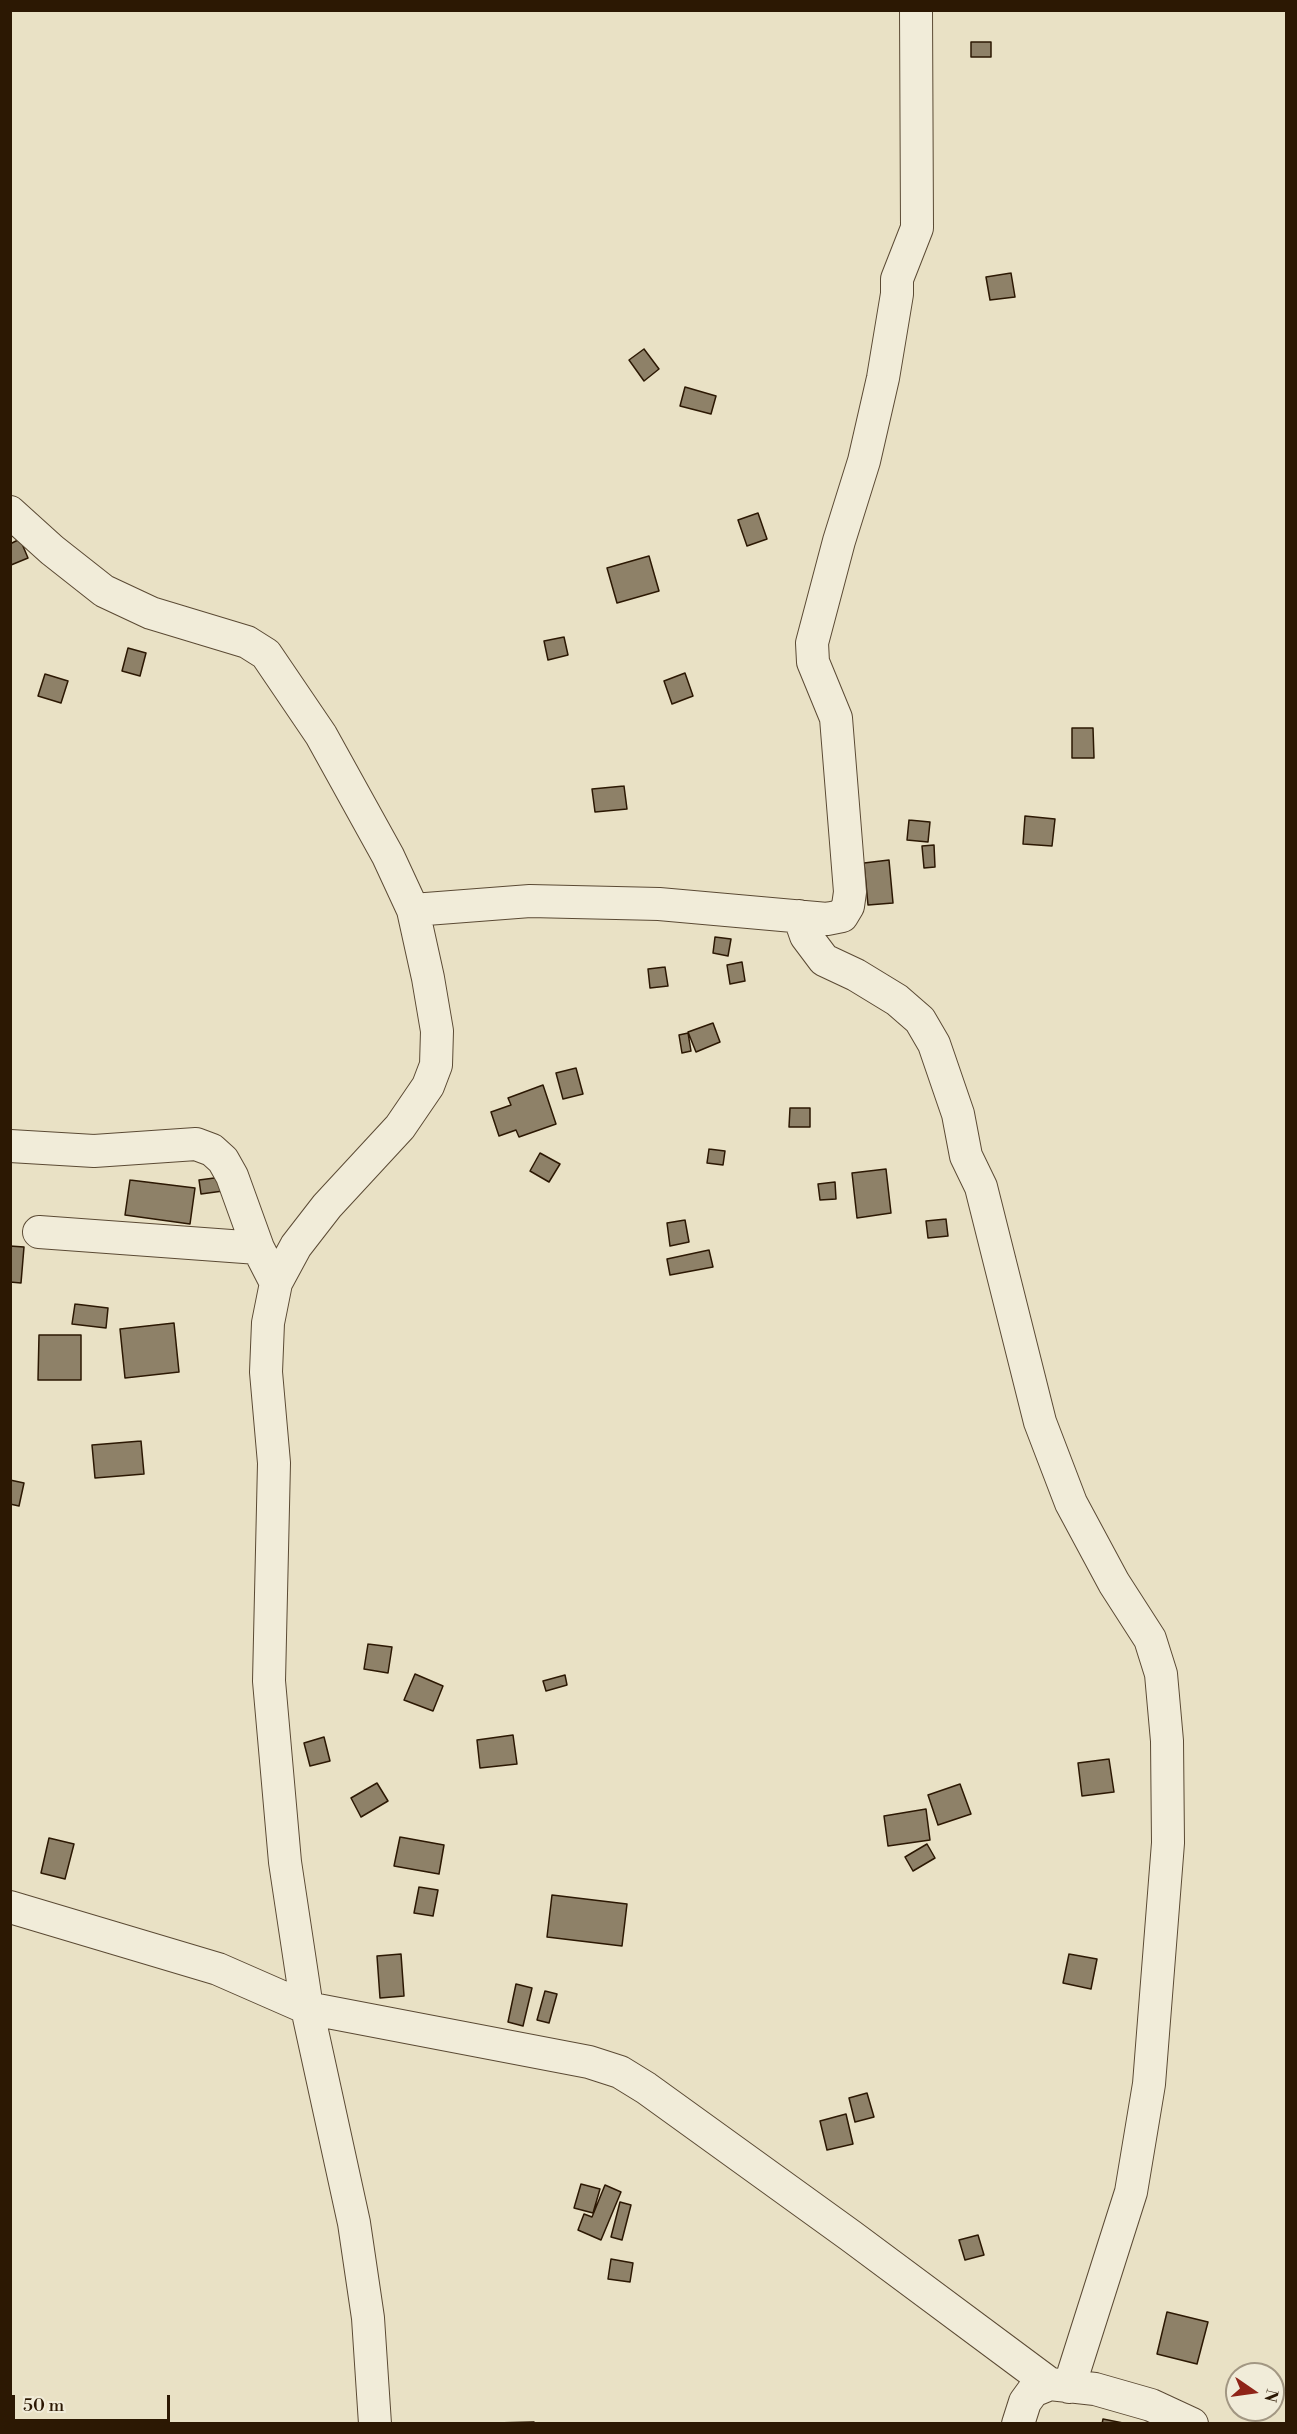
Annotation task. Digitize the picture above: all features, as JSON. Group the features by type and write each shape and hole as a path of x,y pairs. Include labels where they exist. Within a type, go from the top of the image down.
{"street":[{"path":"413,910 530,901 659,904 827,919 842,916 849,900 836,718 813,662 812,643 838,541 864,461 883,378 897,294 897,279 917,228 918,12"},
{"path":"10,512 52,550 104,591 151,613 247,642 266,654 321,735 388,856 413,910 437,1031 436,1065 428,1086 400,1127 327,1206 297,1246 276,1283 268,1323 266,1372 274,1463 269,1681 285,1862 307,2008 354,2223 368,2318 375,2424"},
{"path":"799,916 806,936 824,960 856,975 897,1000 920,1020 934,1044 958,1114 966,1156 981,1187 1040,1422 1071,1503 1114,1582 1150,1639 1161,1674 1167,1741 1168,1843 1149,2084 1131,2192 1059,2386"},
{"path":"10,1146 94,1151 196,1144 212,1150 223,1160 232,1176 258,1248 276,1283"},
{"path":"39,1232 258,1248"},
{"path":"10,1907 219,1969 307,2008 589,2062 620,2072 646,2088 1059,2386"},
{"path":"1018,2424 1025,2402 1033,2391 1059,2386 1095,2389 1151,2405 1192,2424"}],"building":[{"path":"971,42 991,42 991,57 971,57"},
{"path":"1011,273 1015,297 990,300 986,277"},
{"path":"644,349 659,369 644,381 629,360"},
{"path":"685,387 716,396 711,414 680,406"},
{"path":"758,513 767,539 747,546 738,520"},
{"path":"20,539 28,558 11,565 10,544"},
{"path":"649,556 659,591 617,603 607,568"},
{"path":"564,637 568,655 548,660 544,641"},
{"path":"128,648 146,653 140,676 122,671"},
{"path":"685,673 693,696 672,704 664,681"},
{"path":"45,674 68,681 61,703 38,696"},
{"path":"1072,728 1093,728 1094,758 1072,758"},
{"path":"624,786 627,809 595,812 592,789"},
{"path":"1025,816 1055,819 1052,846 1023,844"},
{"path":"909,820 930,822 928,842 907,840"},
{"path":"934,845 935,867 924,868 922,846"},
{"path":"889,860 893,903 868,905 864,863"},
{"path":"715,937 731,939 728,956 713,953"},
{"path":"742,962 745,981 730,984 727,965"},
{"path":"665,967 668,986 650,988 648,969"},
{"path":"713,1023 720,1042 696,1052 688,1032"},
{"path":"688,1033 691,1051 682,1053 679,1035"},
{"path":"576,1068 583,1094 563,1099 556,1073"},
{"path":"543,1085 556,1124 519,1137 516,1130 499,1136 491,1112 511,1105 508,1098"},
{"path":"790,1108 810,1108 810,1127 789,1127"},
{"path":"709,1149 725,1151 723,1165 707,1163"},
{"path":"540,1153 560,1164 549,1182 530,1171"},
{"path":"886,1169 891,1213 857,1218 852,1173"},
{"path":"222,1177 223,1191 201,1194 199,1180"},
{"path":"130,1180 195,1188 190,1224 125,1215"},
{"path":"835,1182 836,1199 820,1200 818,1184"},
{"path":"946,1219 948,1236 928,1238 926,1221"},
{"path":"685,1220 689,1242 670,1246 667,1223"},
{"path":"10,1246 24,1247 21,1283 10,1282"},
{"path":"709,1250 713,1267 670,1275 667,1259"},
{"path":"75,1304 108,1308 106,1328 72,1324"},
{"path":"174,1323 179,1372 125,1378 120,1329"},
{"path":"39,1335 81,1335 81,1380 38,1380"},
{"path":"141,1441 144,1474 95,1478 92,1445"},
{"path":"10,1480 24,1483 19,1506 10,1504"},
{"path":"368,1644 392,1647 388,1673 364,1669"},
{"path":"415,1674 443,1686 433,1711 404,1700"},
{"path":"565,1675 567,1685 546,1691 543,1681"},
{"path":"513,1735 517,1764 480,1768 477,1740"},
{"path":"324,1737 330,1761 310,1766 304,1743"},
{"path":"1109,1759 1114,1792 1082,1796 1078,1763"},
{"path":"377,1783 388,1801 361,1817 351,1798"},
{"path":"960,1784 971,1814 938,1825 928,1795"},
{"path":"926,1809 930,1840 888,1846 884,1816"},
{"path":"400,1837 444,1845 439,1874 394,1866"},
{"path":"49,1838 74,1844 65,1879 41,1873"},
{"path":"927,1844 935,1858 913,1871 905,1857"},
{"path":"419,1887 438,1890 433,1916 414,1913"},
{"path":"552,1895 627,1904 622,1946 547,1937"},
{"path":"401,1954 404,1996 380,1998 377,1956"},
{"path":"1069,1954 1097,1959 1091,1989 1063,1983"},
{"path":"516,1984 532,1988 523,2026 508,2022"},
{"path":"545,1991 557,1994 549,2023 537,2020"},
{"path":"867,2093 874,2117 855,2122 849,2098"},
{"path":"846,2114 853,2144 827,2150 820,2121"},
{"path":"581,2184 600,2189 593,2213 574,2208"},
{"path":"605,2185 621,2192 601,2240 578,2230 584,2214 592,2217"},
{"path":"620,2202 631,2205 622,2240 611,2237"},
{"path":"978,2235 984,2255 965,2260 959,2240"},
{"path":"611,2259 633,2263 630,2282 608,2279"},
{"path":"1167,2312 1208,2322 1197,2364 1157,2354"},
{"path":"1103,2419 1128,2424 1102,2424"},
{"path":"534,2422 534,2424 494,2424 494,2423"}]}
